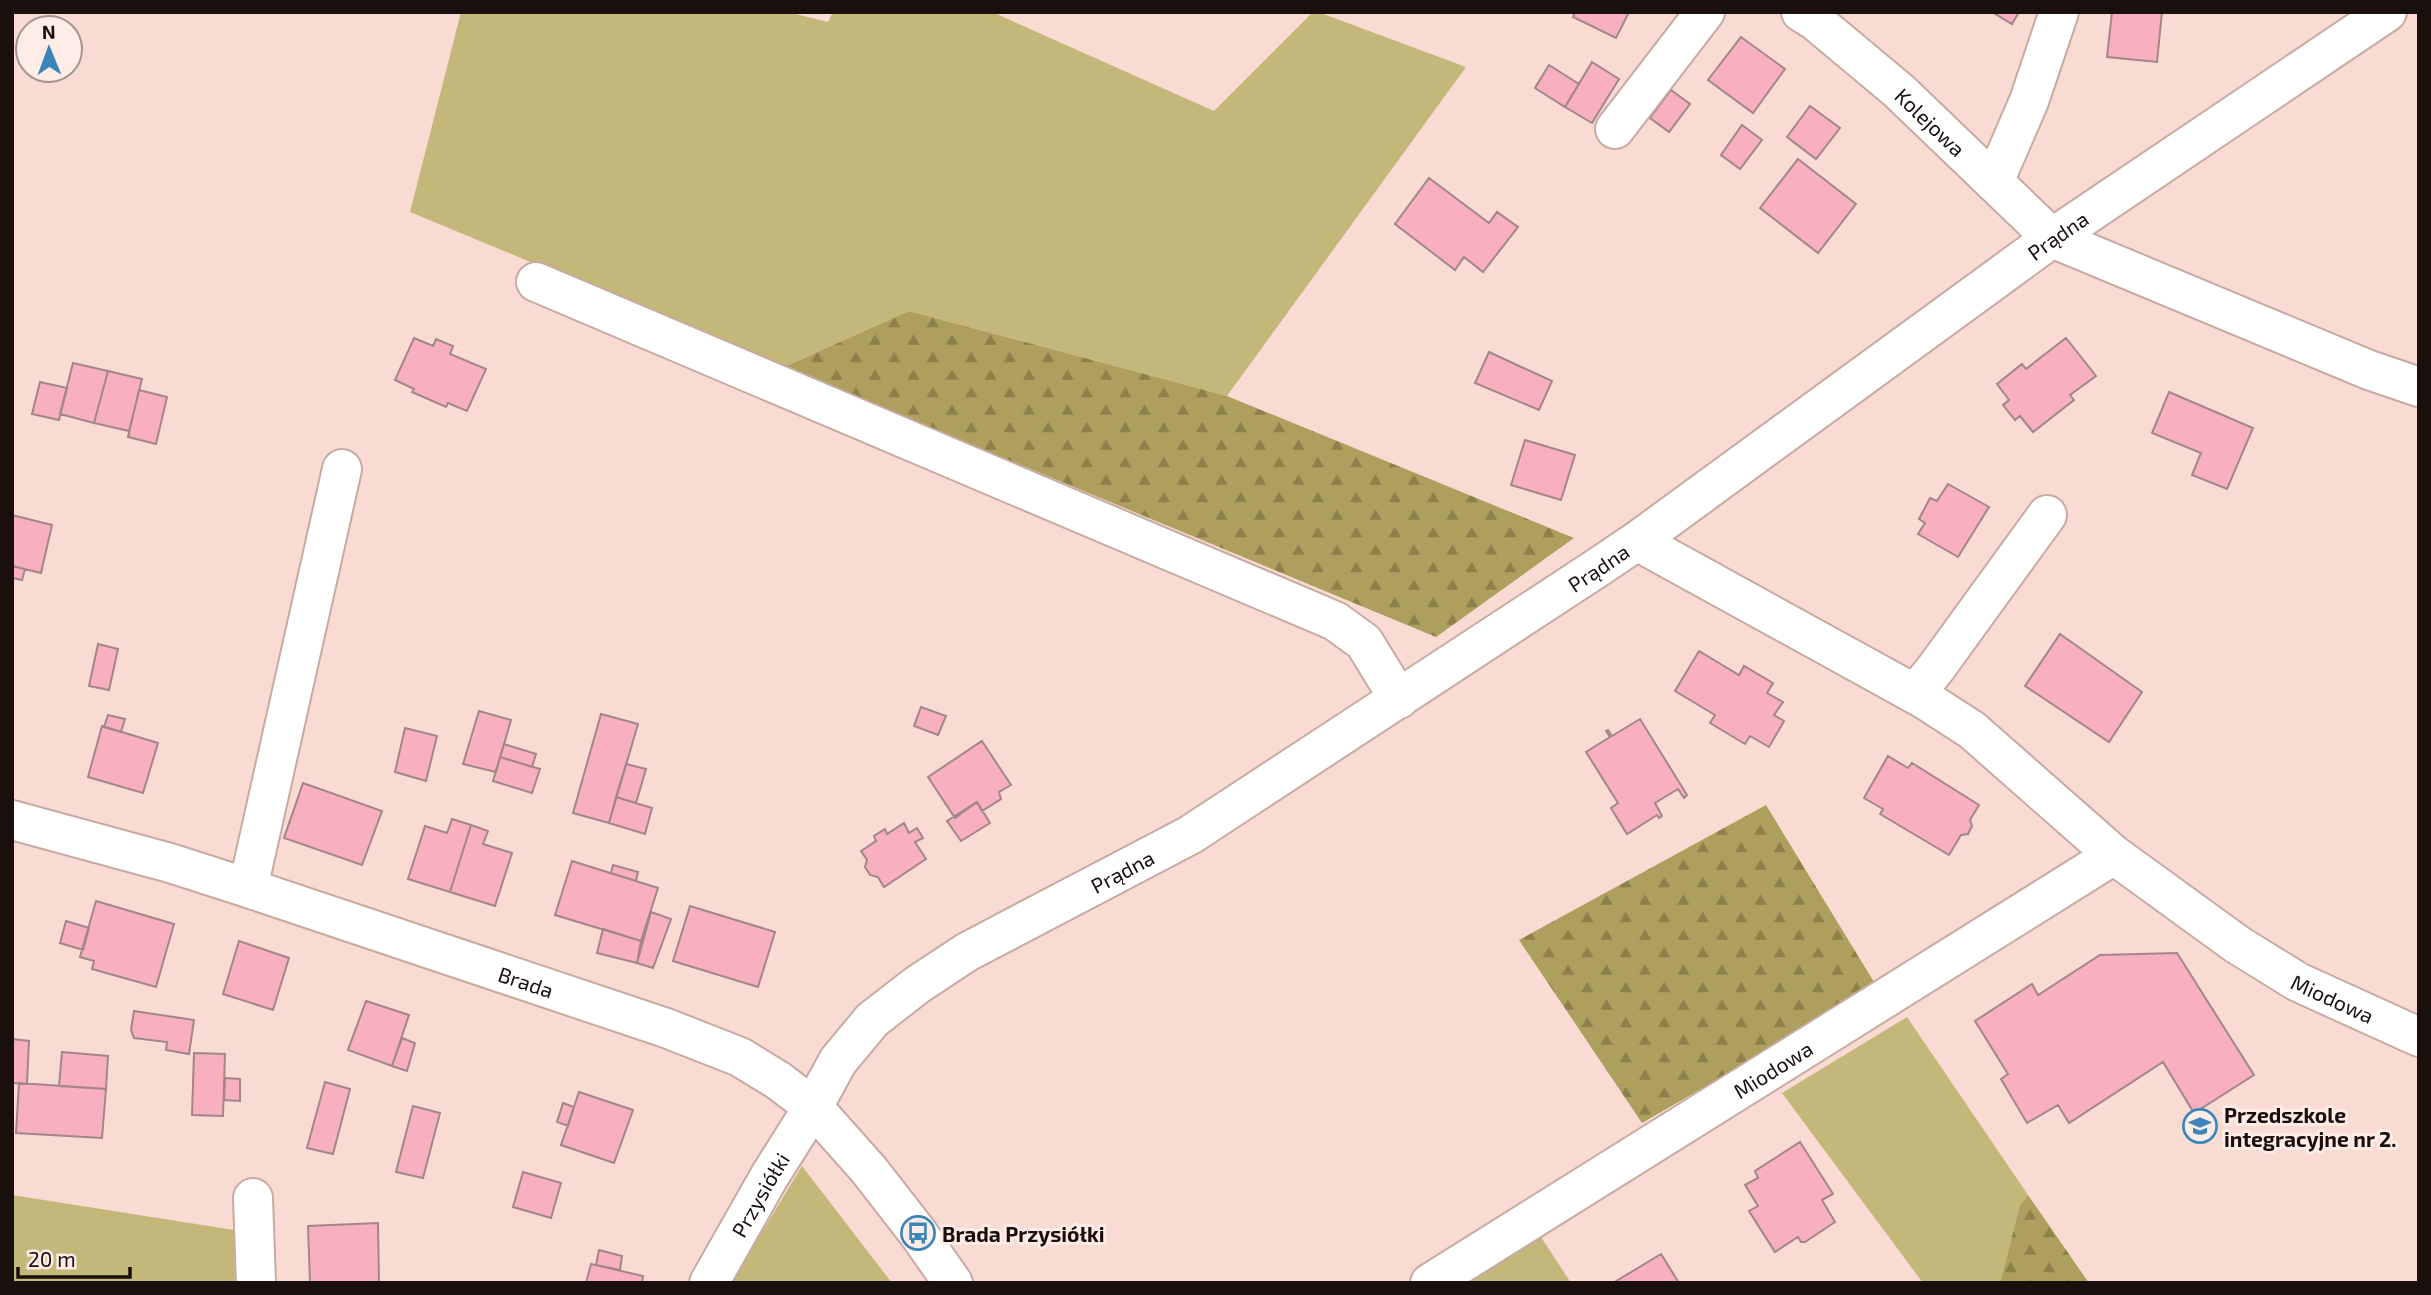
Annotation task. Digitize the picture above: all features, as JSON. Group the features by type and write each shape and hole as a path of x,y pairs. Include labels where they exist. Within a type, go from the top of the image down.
{"street":[{"path":"1615,129 1705,12"},
{"name":"Kolejowa","path":"1801,12 1899,91 2052,238"},
{"path":"1994,182 2029,101 2059,12"},
{"name":"Prądna","path":"813,1107 838,1061 872,1020 916,985 967,952 1190,835 1637,541 2052,238 2387,12"},
{"path":"2052,238 2369,370 2419,387"},
{"path":"536,282 1335,621 1364,642 1399,698"},
{"path":"247,888 342,469"},
{"path":"1915,694 2047,515"},
{"name":"Miodowa","path":"1637,541 1915,694 1972,730 2114,855 2238,945 2298,982 2419,1037"},
{"name":"Brada","path":"12,820 170,863 247,888 703,1041 740,1057 779,1081 813,1107 877,1180 953,1283"},
{"name":"Miodowa","path":"1430,1283 2114,855"},
{"name":"Przysiółki","path":"709,1283 769,1177 813,1107"},
{"path":"253,1198 256,1283"}],"shaded area":[{"path":"461,12 787,12 828,22 833,12 992,12 1214,111 1313,12 1466,67 1227,396 909,311 784,367 410,212"},
{"path":"1907,1017 2028,1195 2020,1205 2000,1283 1923,1283 1782,1093"},
{"path":"802,1166 892,1283 731,1283"},
{"path":"12,1195 234,1230 235,1283 12,1283"},
{"path":"1539,1234 1571,1283 1450,1283"}],"green space":[{"path":"909,311 1227,396 1574,538 1436,637 784,367"},
{"path":"1766,805 1877,987 1642,1123 1519,940"},
{"path":"2028,1195 2089,1283 2000,1283 2020,1205"}],"building":[{"path":"1575,12 1629,12 1616,38 1573,17"},
{"path":"1992,12 2019,12 2012,24"},
{"path":"2112,12 2162,12 2157,62 2107,57"},
{"path":"1741,37 1785,69 1753,113 1708,80"},
{"path":"1592,62 1619,79 1592,123 1565,107"},
{"path":"1549,65 1579,84 1565,107 1535,88"},
{"path":"1671,90 1690,104 1669,132 1650,118"},
{"path":"1810,106 1840,128 1816,159 1787,137"},
{"path":"1742,125 1762,140 1740,169 1721,155"},
{"path":"1798,159 1856,204 1818,253 1760,208"},
{"path":"1429,178 1489,223 1497,212 1518,227 1483,272 1464,257 1455,270 1395,224"},
{"path":"414,338 433,346 436,339 453,346 450,354 486,369 467,411 448,403 446,407 412,392 414,389 395,380"},
{"path":"2066,338 2096,376 2070,395 2074,400 2033,432 2020,416 2015,420 2003,405 2009,400 1997,384 2022,364 2026,369"},
{"path":"1489,352 1552,381 1539,410 1475,383"},
{"path":"73,363 108,371 94,423 60,414"},
{"path":"108,371 142,379 129,431 94,423"},
{"path":"40,382 67,388 59,420 32,414"},
{"path":"139,390 167,397 156,444 128,437"},
{"path":"2169,392 2253,428 2227,489 2192,475 2201,453 2152,433"},
{"path":"1525,440 1575,455 1561,500 1511,485"},
{"path":"1948,484 1989,507 1958,557 1918,534 1925,523 1919,519 1930,498 1937,501"},
{"path":"12,515 52,525 41,573 12,566"},
{"path":"12,566 25,569 22,580 12,578"},
{"path":"2060,634 2142,692 2109,742 2025,686"},
{"path":"98,644 118,649 109,690 89,686"},
{"path":"1699,651 1739,675 1744,666 1773,683 1767,693 1783,702 1774,715 1784,721 1769,747 1750,736 1745,744 1710,723 1715,715 1675,691"},
{"path":"921,707 946,716 938,735 914,726"},
{"path":"479,711 511,720 496,772 463,764"},
{"path":"601,714 638,724 609,823 573,813"},
{"path":"108,715 125,719 121,732 104,727"},
{"path":"1640,719 1687,795 1684,798 1678,789 1655,803 1662,816 1659,818 1657,815 1627,834 1611,808 1618,803 1586,752 1610,737 1606,731 1612,736"},
{"path":"102,726 158,743 143,793 88,777"},
{"path":"405,728 437,736 426,781 395,772"},
{"path":"982,741 1011,785 999,792 1001,799 982,811 977,802 955,818 928,777"},
{"path":"504,744 536,754 532,767 500,757"},
{"path":"1888,756 1908,768 1912,763 1979,805 1970,820 1972,826 1968,834 1961,835 1949,855 1880,814 1883,809 1864,798"},
{"path":"500,757 540,769 532,793 493,781"},
{"path":"626,764 646,769 636,803 616,797"},
{"path":"303,783 382,811 362,865 284,838"},
{"path":"616,797 652,808 645,834 609,823"},
{"path":"977,802 990,823 961,841 947,821"},
{"path":"452,819 471,825 450,892 408,879 425,826 447,833"},
{"path":"904,823 909,833 917,828 923,838 915,842 926,859 884,887 878,877 870,875 865,867 867,860 861,851 876,841 874,836 885,829 887,834"},
{"path":"471,825 488,831 483,844 512,853 495,906 450,892"},
{"path":"572,861 658,888 641,941 555,915"},
{"path":"613,865 638,872 636,881 611,873"},
{"path":"96,901 174,924 156,987 92,969 94,961 80,957"},
{"path":"690,906 775,932 758,987 673,961"},
{"path":"651,912 671,919 653,968 637,963"},
{"path":"66,921 89,928 83,950 60,943"},
{"path":"603,929 641,941 637,963 597,953"},
{"path":"239,941 289,958 273,1010 223,994"},
{"path":"2177,953 2254,1075 2194,1113 2163,1062 2069,1123 2058,1105 2027,1123 2001,1079 2008,1074 1975,1021 2032,984 2038,995 2100,955"},
{"path":"366,1001 409,1015 392,1066 348,1050"},
{"path":"134,1011 194,1020 189,1054 166,1050 167,1042 134,1038 131,1030"},
{"path":"402,1038 415,1043 407,1071 392,1066"},
{"path":"12,1039 29,1041 27,1084 12,1083"},
{"path":"62,1052 108,1056 106,1089 59,1086"},
{"path":"194,1053 225,1054 223,1116 192,1115"},
{"path":"225,1078 240,1079 240,1101 224,1100"},
{"path":"325,1082 350,1089 333,1154 307,1148"},
{"path":"19,1083 106,1089 102,1138 16,1133"},
{"path":"579,1092 633,1110 614,1163 561,1145"},
{"path":"563,1103 574,1107 568,1126 557,1122"},
{"path":"413,1106 440,1113 423,1178 396,1172"},
{"path":"1800,1142 1833,1194 1822,1200 1835,1222 1805,1242 1801,1242 1798,1237 1775,1252 1749,1211 1758,1206 1745,1185 1758,1178 1755,1171"},
{"path":"523,1172 561,1183 551,1218 513,1207"},
{"path":"378,1223 379,1283 310,1283 308,1226"},
{"path":"599,1250 622,1256 620,1270 596,1265"},
{"path":"1661,1254 1679,1283 1613,1283"},
{"path":"591,1264 643,1276 642,1283 586,1283"}],"place":[{"name":"Przedszkole integracyjne nr 2.","path":"2200,1126"},
{"name":"Brada Przysiółki","path":"918,1233"}]}
